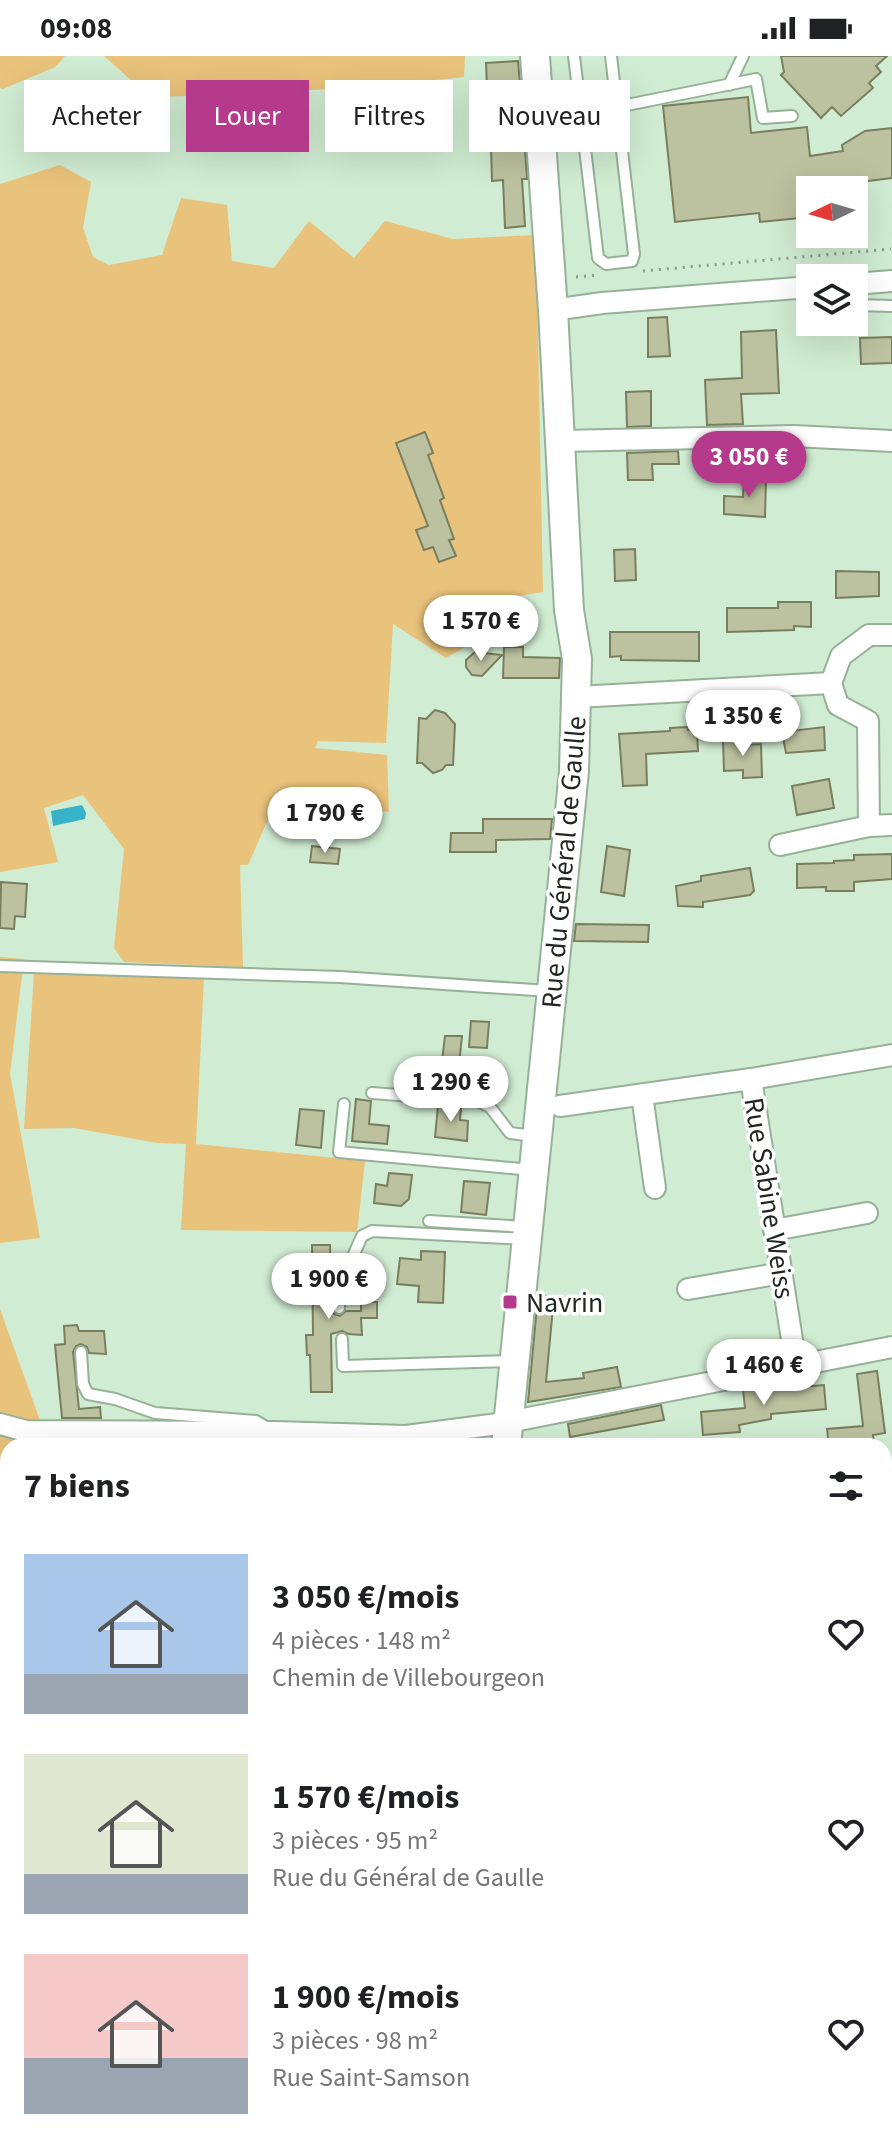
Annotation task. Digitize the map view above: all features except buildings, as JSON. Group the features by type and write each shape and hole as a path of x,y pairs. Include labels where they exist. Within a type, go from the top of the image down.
{"main road":[{"name":"Rue du Général de Gaulle","path":"535,56 545,80"},
{"name":"Rue du Général de Gaulle","path":"550,56 553,80"},
{"name":"Rue du Général de Gaulle","path":"506,1434 566,867 577,659 585,610 568,440 560,310 558,152"},
{"name":"Rue du Général de Gaulle","path":"560,152 565,276 560,310"}],"street":[{"path":"868,283 892,281"},
{"path":"560,310 602,303 796,288"},
{"path":"568,440 794,436 892,441"},
{"path":"869,826 868,721 838,705 831,683 841,656 854,645 869,635 892,635"},
{"path":"577,697 831,683"},
{"path":"780,845 869,826 892,825"},
{"path":"751,1079 892,1055"},
{"name":"Rue Sabine Weiss","path":"560,1106 751,1079 796,1365"},
{"path":"642,1095 655,1188"},
{"path":"774,1230 867,1213"},
{"path":"688,1289 782,1273"},
{"path":"381,1438 506,1434 796,1365 892,1347"},
{"path":"0,1424 26,1431 275,1432 336,1438"}],"lane":[{"path":"567,80 574,56"},
{"path":"611,56 614,80"},
{"path":"729,85 743,56"},
{"path":"630,104 756,79 763,118 792,116"},
{"path":"569,152 598,258 606,264 632,261 634,254 622,152"},
{"path":"868,305 892,306"},
{"path":"0,966 340,977 551,992"},
{"path":"372,1093 478,1101 490,1107 510,1133 537,1136"},
{"path":"344,1104 339,1152 534,1170"},
{"path":"429,1221 527,1233"},
{"path":"339,1308 339,1288 362,1236 372,1231 527,1233"},
{"path":"342,1339 343,1366 515,1361"},
{"path":"81,1352 83,1384 88,1394 115,1399 155,1413 256,1421 275,1432"}],"path":[{"path":"631,272 891,249"},
{"path":"565,276 600,275"}],"shaded area":[{"path":"0,56 65,56 55,67 0,88"},
{"path":"104,56 465,56 464,77 436,80 325,80 325,89 309,90 309,80 186,80 186,96 170,96 170,80 131,80"},
{"path":"60,165 91,182 83,228 93,257 109,265 162,255 181,198 227,205 232,261 274,268 309,221 354,258 385,221 453,239 536,235 543,592 498,599 482,637 446,658 393,624 386,743 318,741 315,748 387,755 389,812 276,801 248,865 240,865 243,967 124,962 114,948 124,849 83,795 44,808 58,862 0,872 0,184"},
{"path":"0,957 24,959 10,1074 40,1238 0,1243"},
{"path":"34,973 204,977 196,1144 365,1161 357,1232 181,1230 186,1144 157,1143 74,1128 24,1129"},
{"path":"0,1309 42,1426 0,1419"},
{"path":"0,1433 17,1438 0,1438"}],"water":[{"path":"82,805 85,819 53,826 51,811"}],"place":[{"name":"Navrin","path":"510,1302"}]}
